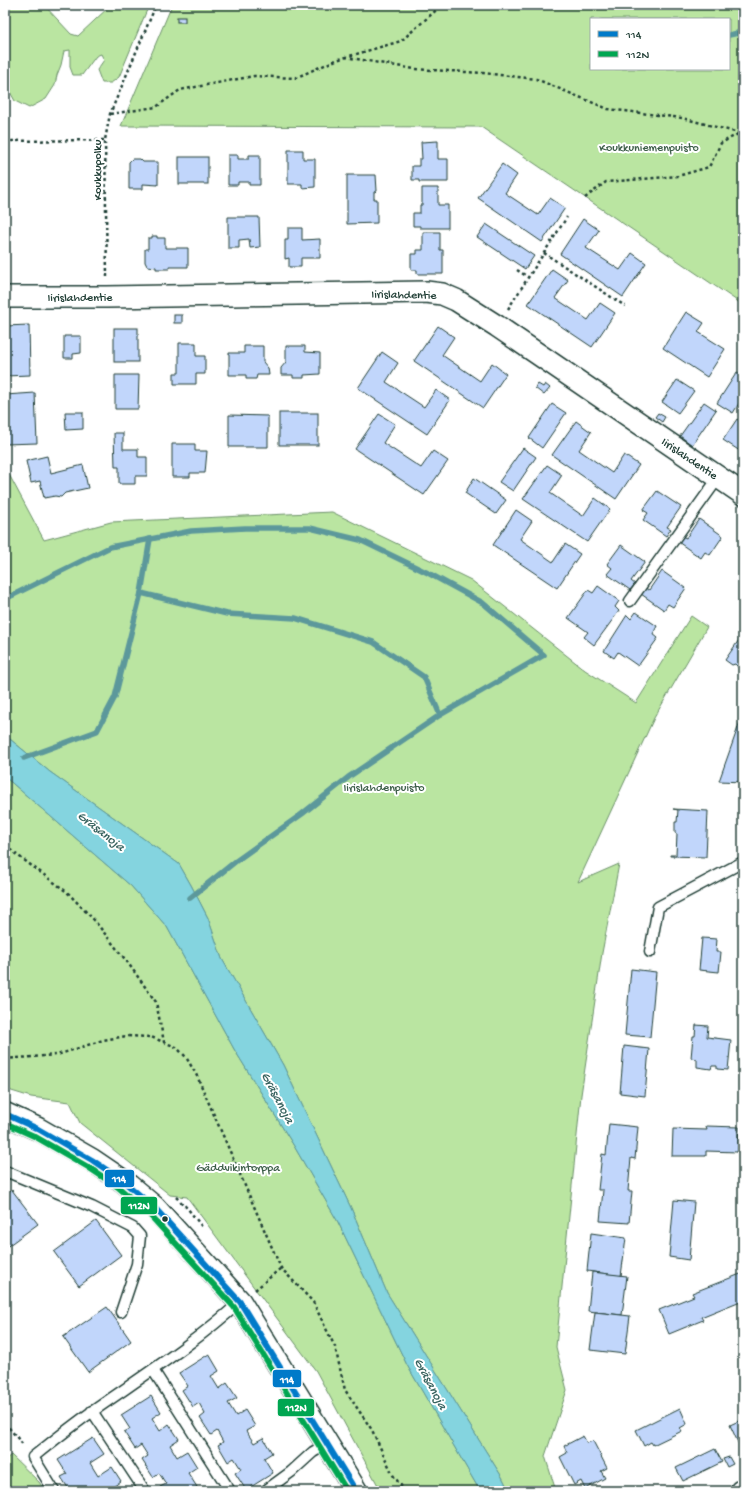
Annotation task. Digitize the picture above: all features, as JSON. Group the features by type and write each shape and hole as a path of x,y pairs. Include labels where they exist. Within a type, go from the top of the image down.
{"street":[{"name":"Iirislahdentie","path":"5,297 107,297 426,292 442,294 456,300 497,326 743,494"},
{"path":"5,1114 38,1129 92,1160 123,1181 154,1207 240,1302 356,1491"}],"lane":[{"path":"630,601 719,477"},
{"path":"650,952 658,907 743,862"},
{"path":"5,1171 92,1207 134,1228 140,1236 138,1264 121,1312"},
{"path":"54,1491 33,1457 92,1411 153,1370 224,1317 240,1302"},
{"path":"153,1370 230,1491"},
{"path":"92,1411 145,1491"},
{"path":"265,1491 291,1472 313,1452 327,1444"}],"path":[{"name":"Koukkupolku","path":"107,297 105,140 110,114 156,5"},
{"path":"268,5 292,5"},
{"path":"110,114 156,107 180,90 254,76 295,78 336,60 401,41 442,5"},
{"path":"345,57 414,69 483,73 536,79 608,109 682,118 742,133"},
{"path":"742,133 743,121"},
{"path":"585,198 606,182 678,176 708,167 721,143 742,133"},
{"path":"5,140 105,140"},
{"path":"497,326 568,217"},
{"path":"544,253 625,306"},
{"path":"517,270 528,277"},
{"path":"5,846 67,892 94,920 156,1002 164,1042"},
{"path":"5,1059 57,1055 103,1040 126,1036 151,1037 176,1047 186,1056 197,1076 281,1268 313,1302 335,1347 345,1390 372,1430 393,1475 405,1491"},
{"path":"240,1302 281,1268"},
{"path":"5,1423 33,1457"}],"green space":[{"path":"5,5 44,5 71,34 78,36 111,5 149,5 119,77 111,83 102,83 97,70 104,60 101,54 96,56 82,75 73,75 70,67 70,50 64,51 55,85 46,99 29,108 15,101 5,83"},
{"name":"Koukkuniemenpuisto","path":"172,5 743,5 743,305 481,127 121,126"},
{"name":"Iirislahdenpuisto","path":"5,467 44,540 111,522 332,512 471,580 585,670 636,703 691,616 707,627 654,718 578,882 619,864 602,953 581,1095 556,1347 567,1390 545,1456 556,1491 509,1491 502,1477 387,1293 351,1208 283,1065 222,959 208,918 179,864 50,772 5,735"},
{"name":"Gäddvikintorppa","path":"5,777 131,886 167,927 234,1049 294,1146 338,1222 407,1365 480,1491 381,1491 316,1371 187,1197 170,1195 80,1123 70,1102 31,1097 5,1089"},
{"path":"11,1455 39,1482 45,1491 5,1491 5,1460"}],"water":[{"name":"Gräsanoja","path":"5,735 50,772 179,864 208,918 222,959 283,1065 351,1208 387,1293 502,1477 509,1491 480,1491 407,1365 338,1222 294,1146 234,1049 167,927 131,886 5,777"}],"building":[{"path":"177,17 185,17 185,22 177,22"},
{"path":"438,141 438,159 448,159 448,182 419,182 419,180 412,180 412,166 419,166 419,159 422,159 421,142"},
{"path":"288,150 303,150 303,159 315,159 315,187 302,188 302,184 288,184"},
{"path":"228,155 238,155 238,159 249,159 249,155 260,155 260,185 249,185 249,182 238,182 238,185 228,185"},
{"path":"179,157 208,157 208,184 179,184"},
{"path":"132,159 140,159 143,162 158,162 158,185 143,184 143,189 129,189 129,162"},
{"path":"502,164 517,175 505,193 538,215 550,198 565,208 542,242 478,198"},
{"path":"347,175 376,175 377,191 374,192 374,199 377,199 377,223 347,224"},
{"path":"422,188 438,188 438,205 448,205 448,228 420,228 420,226 413,226 413,213 420,213 420,205 422,205"},
{"path":"228,217 259,217 260,247 250,248 249,239 239,240 239,248 228,248"},
{"path":"583,219 599,230 586,248 620,270 632,253 646,263 623,297 560,254"},
{"path":"486,224 534,256 525,269 477,237"},
{"path":"288,228 302,228 302,240 320,239 320,258 301,258 301,267 289,267 289,258 285,259 285,240 288,240"},
{"path":"423,232 440,232 440,250 443,250 443,274 417,274 417,270 411,270 411,254 417,254 417,250 423,250"},
{"path":"152,236 157,236 157,238 165,238 165,248 188,248 188,267 156,269 156,267 147,266 145,262 145,249 148,249 148,238 152,238"},
{"path":"552,269 568,280 555,298 588,320 600,303 615,313 592,347 528,304"},
{"path":"686,312 704,323 698,332 725,349 707,377 663,348"},
{"path":"174,315 182,315 182,323 174,323"},
{"path":"29,325 30,375 5,376 5,326"},
{"path":"438,326 454,337 442,355 480,381 492,363 506,374 483,408 414,361"},
{"path":"114,328 138,328 138,362 114,362"},
{"path":"64,336 81,336 81,353 73,354 73,358 64,358"},
{"path":"179,343 196,343 196,356 205,356 205,374 196,374 196,384 174,384 174,373 179,373"},
{"path":"244,346 263,346 263,362 268,368 269,375 257,375 256,379 246,379 246,375 229,375 229,353 244,353"},
{"path":"286,346 305,346 305,352 320,353 320,374 304,375 304,378 293,378 293,375 281,375 281,368 286,362"},
{"path":"382,352 398,363 386,382 424,407 436,390 450,400 427,434 358,388"},
{"path":"737,372 743,375 743,397 733,413 717,403"},
{"path":"115,375 139,375 138,409 115,409"},
{"path":"677,380 694,391 678,413 662,402"},
{"path":"538,384 543,387 545,384 550,388 544,395 535,388"},
{"path":"35,393 37,443 5,444 5,395"},
{"path":"704,402 716,410 692,445 680,436"},
{"path":"552,404 566,413 542,448 529,438"},
{"path":"65,412 83,412 83,429 66,430"},
{"path":"279,413 318,413 318,445 279,445"},
{"path":"658,413 665,417 662,422 655,417"},
{"path":"379,414 395,424 383,443 421,468 433,451 448,461 424,495 355,449"},
{"path":"229,415 268,416 268,447 229,447"},
{"path":"737,419 743,423 743,453 723,440"},
{"path":"576,421 591,432 579,450 612,473 624,455 639,465 616,499 552,455"},
{"path":"114,433 123,433 123,449 138,449 138,457 147,457 147,476 135,476 135,484 119,484 119,467 115,467"},
{"path":"172,444 195,444 195,451 207,451 205,473 190,473 190,477 172,477"},
{"path":"523,448 536,457 513,491 499,482"},
{"path":"47,456 51,473 83,465 88,488 65,493 61,497 55,496 44,498 40,481 31,483 26,461"},
{"path":"547,465 562,475 550,493 583,516 595,498 610,509 587,542 523,499"},
{"path":"474,478 506,500 496,514 465,493"},
{"path":"657,491 681,507 667,527 671,529 666,536 643,520 648,513 643,510"},
{"path":"516,510 532,521 520,539 553,562 565,544 580,554 557,588 493,545"},
{"path":"699,519 723,536 710,555 705,552 701,558 678,542 682,536 686,538"},
{"path":"621,545 645,562 631,581 635,584 630,590 607,574 612,568 607,564"},
{"path":"662,571 686,588 673,607 668,604 664,610 641,594 645,588 649,590"},
{"path":"598,586 619,601 615,607 619,611 594,645 584,637 588,632 568,618 588,590 593,593"},
{"path":"636,612 657,626 653,634 658,638 638,666 618,652 614,658 604,651 627,615 631,619"},
{"path":"741,637 743,638 743,673 735,664 732,665 725,660"},
{"path":"741,719 743,721 743,782 719,781"},
{"path":"673,809 708,811 706,857 670,856 676,855 677,834 675,833 675,822 677,822 678,810"},
{"path":"743,908 743,933 741,932"},
{"path":"702,938 717,939 716,952 721,952 719,972 699,970"},
{"path":"631,969 656,972 650,1037 625,1035"},
{"path":"696,1025 708,1026 707,1037 731,1040 728,1070 717,1069 717,1066 712,1066 711,1069 697,1067 697,1059 691,1058 693,1036 695,1036"},
{"path":"624,1046 649,1049 645,1096 620,1093"},
{"path":"609,1124 638,1127 635,1159 631,1158 628,1191 632,1191 629,1223 600,1221 603,1190 598,1190 602,1154 606,1155"},
{"path":"706,1126 739,1127 738,1152 706,1151 706,1156 672,1156 673,1129 707,1130"},
{"path":"12,1190 38,1224 5,1248 5,1196"},
{"path":"674,1200 694,1202 689,1260 669,1257"},
{"path":"96,1221 121,1255 79,1286 54,1252"},
{"path":"591,1233 626,1238 621,1276 587,1271"},
{"path":"592,1272 627,1276 622,1315 588,1311"},
{"path":"743,1273 743,1300 701,1317 703,1320 669,1334 659,1310 694,1296 692,1293"},
{"path":"107,1307 131,1341 88,1372 63,1337"},
{"path":"595,1312 630,1316 625,1354 590,1350"},
{"path":"209,1354 219,1371 211,1376 219,1389 227,1383 237,1398 228,1403 236,1416 245,1410 255,1426 246,1431 254,1443 263,1438 272,1453 264,1458 273,1473 246,1490 235,1473 241,1469 234,1458 228,1462 218,1445 223,1442 217,1431 211,1435 200,1418 205,1414 199,1403 193,1407 182,1390 188,1386 179,1373"},
{"path":"151,1396 161,1412 152,1418 160,1431 169,1424 179,1439 170,1445 177,1457 187,1451 197,1467 188,1473 197,1487 191,1491 162,1491 160,1487 166,1484 159,1473 153,1477 142,1460 148,1456 141,1445 135,1449 124,1432 130,1429 121,1415"},
{"path":"680,1408 687,1424 680,1428 682,1431 653,1445 651,1442 644,1446 636,1430"},
{"path":"743,1419 743,1446 740,1447 730,1425"},
{"path":"583,1436 587,1443 593,1441 607,1468 601,1471 605,1478 585,1489 581,1481 574,1485 560,1457 567,1453 564,1446"},
{"path":"93,1438 104,1454 90,1463 98,1476 112,1467 121,1481 108,1491 70,1491 61,1477 67,1474 58,1460"},
{"path":"715,1449 722,1462 683,1481 676,1468"},
{"path":"729,1457 733,1464 727,1467 723,1459"},
{"path":"283,1486 286,1491 274,1491"}],"waterway":[{"path":"730,35 743,32"},
{"path":"5,599 110,547 191,531 245,528 310,528 360,540 428,573 483,603 544,655 440,715 350,776 302,814 236,861 190,898"},
{"path":"150,539 141,593 227,614 295,618 373,642 424,677 440,715"},
{"path":"24,758 97,731 115,697 141,593"}],"transit line":[{"name":"114","path":"5,1114 38,1129 92,1160 123,1181 154,1207 240,1302 356,1491"},
{"name":"112N","path":"5,1123 34,1136 88,1167 118,1187 148,1213 234,1307 347,1491"}]}
